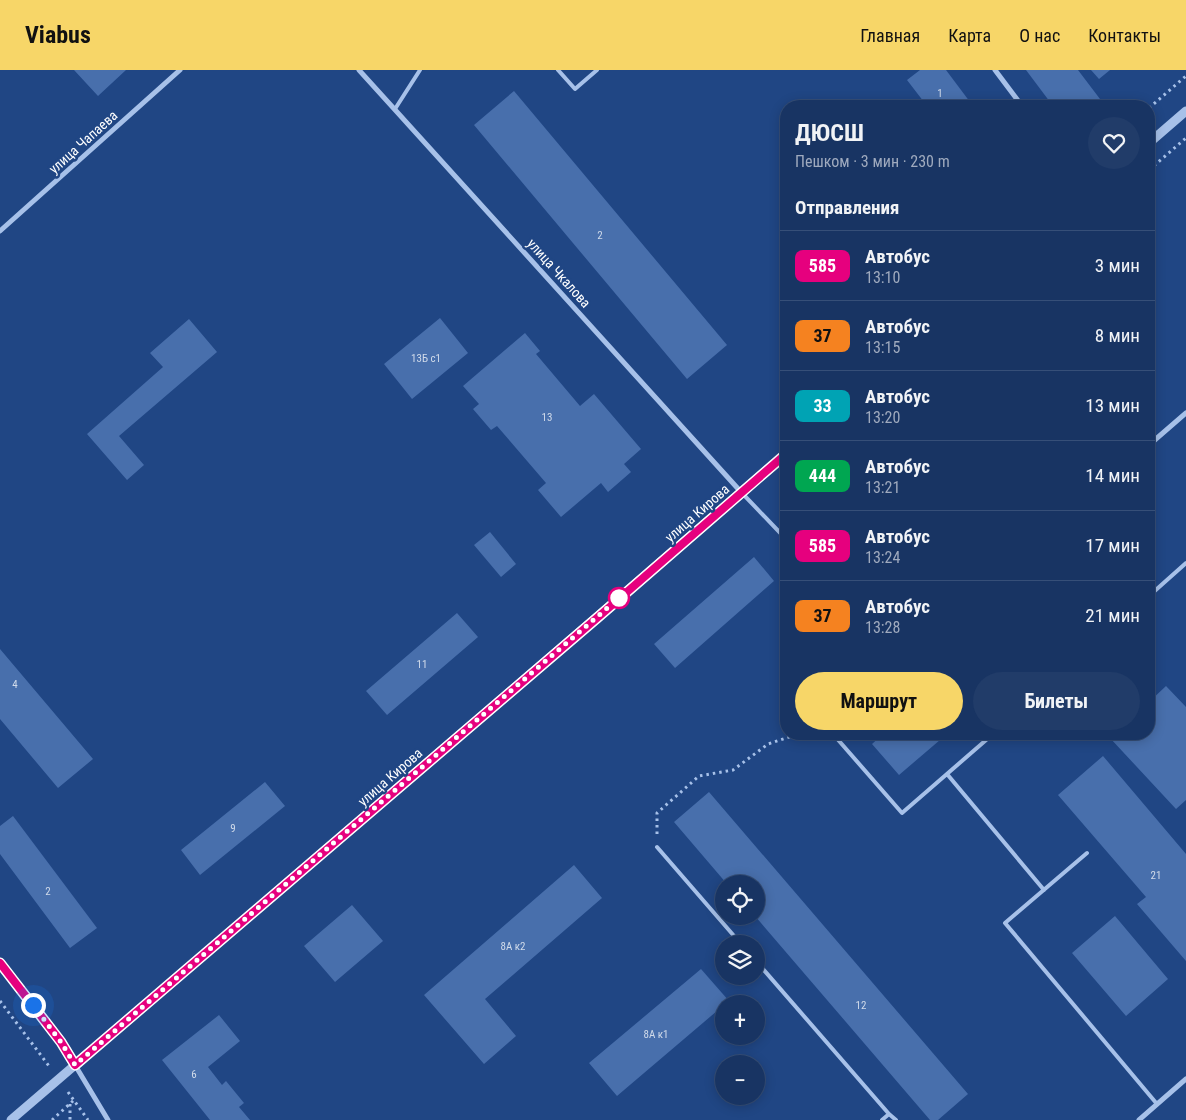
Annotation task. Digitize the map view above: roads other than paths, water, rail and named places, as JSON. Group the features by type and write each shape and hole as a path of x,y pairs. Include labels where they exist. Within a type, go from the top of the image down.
{"street":[{"name":"улица Чапаева","path":"0,230 180,70"},
{"name":"улица Чкалова","path":"359,70 741,492"},
{"path":"996,70 1018,100"},
{"path":"1155,138 1186,111"},
{"path":"1155,440 1186,413"},
{"name":"улица Кирова","path":"11,1120 780,459"},
{"path":"0,963 61,1042 108,1120"},
{"path":"1139,1120 1186,1079"}],"lane":[{"path":"395,109 420,70"},
{"path":"558,70 575,89 597,70"},
{"path":"741,492 780,533"},
{"path":"1155,591 1186,563"},
{"path":"838,740 902,813 986,740"},
{"path":"948,774 1044,890"},
{"path":"657,848 733,935"},
{"path":"1087,853 1005,923 1157,1104"},
{"path":"765,971 896,1120"},
{"path":"882,1120 889,1114"}]}
